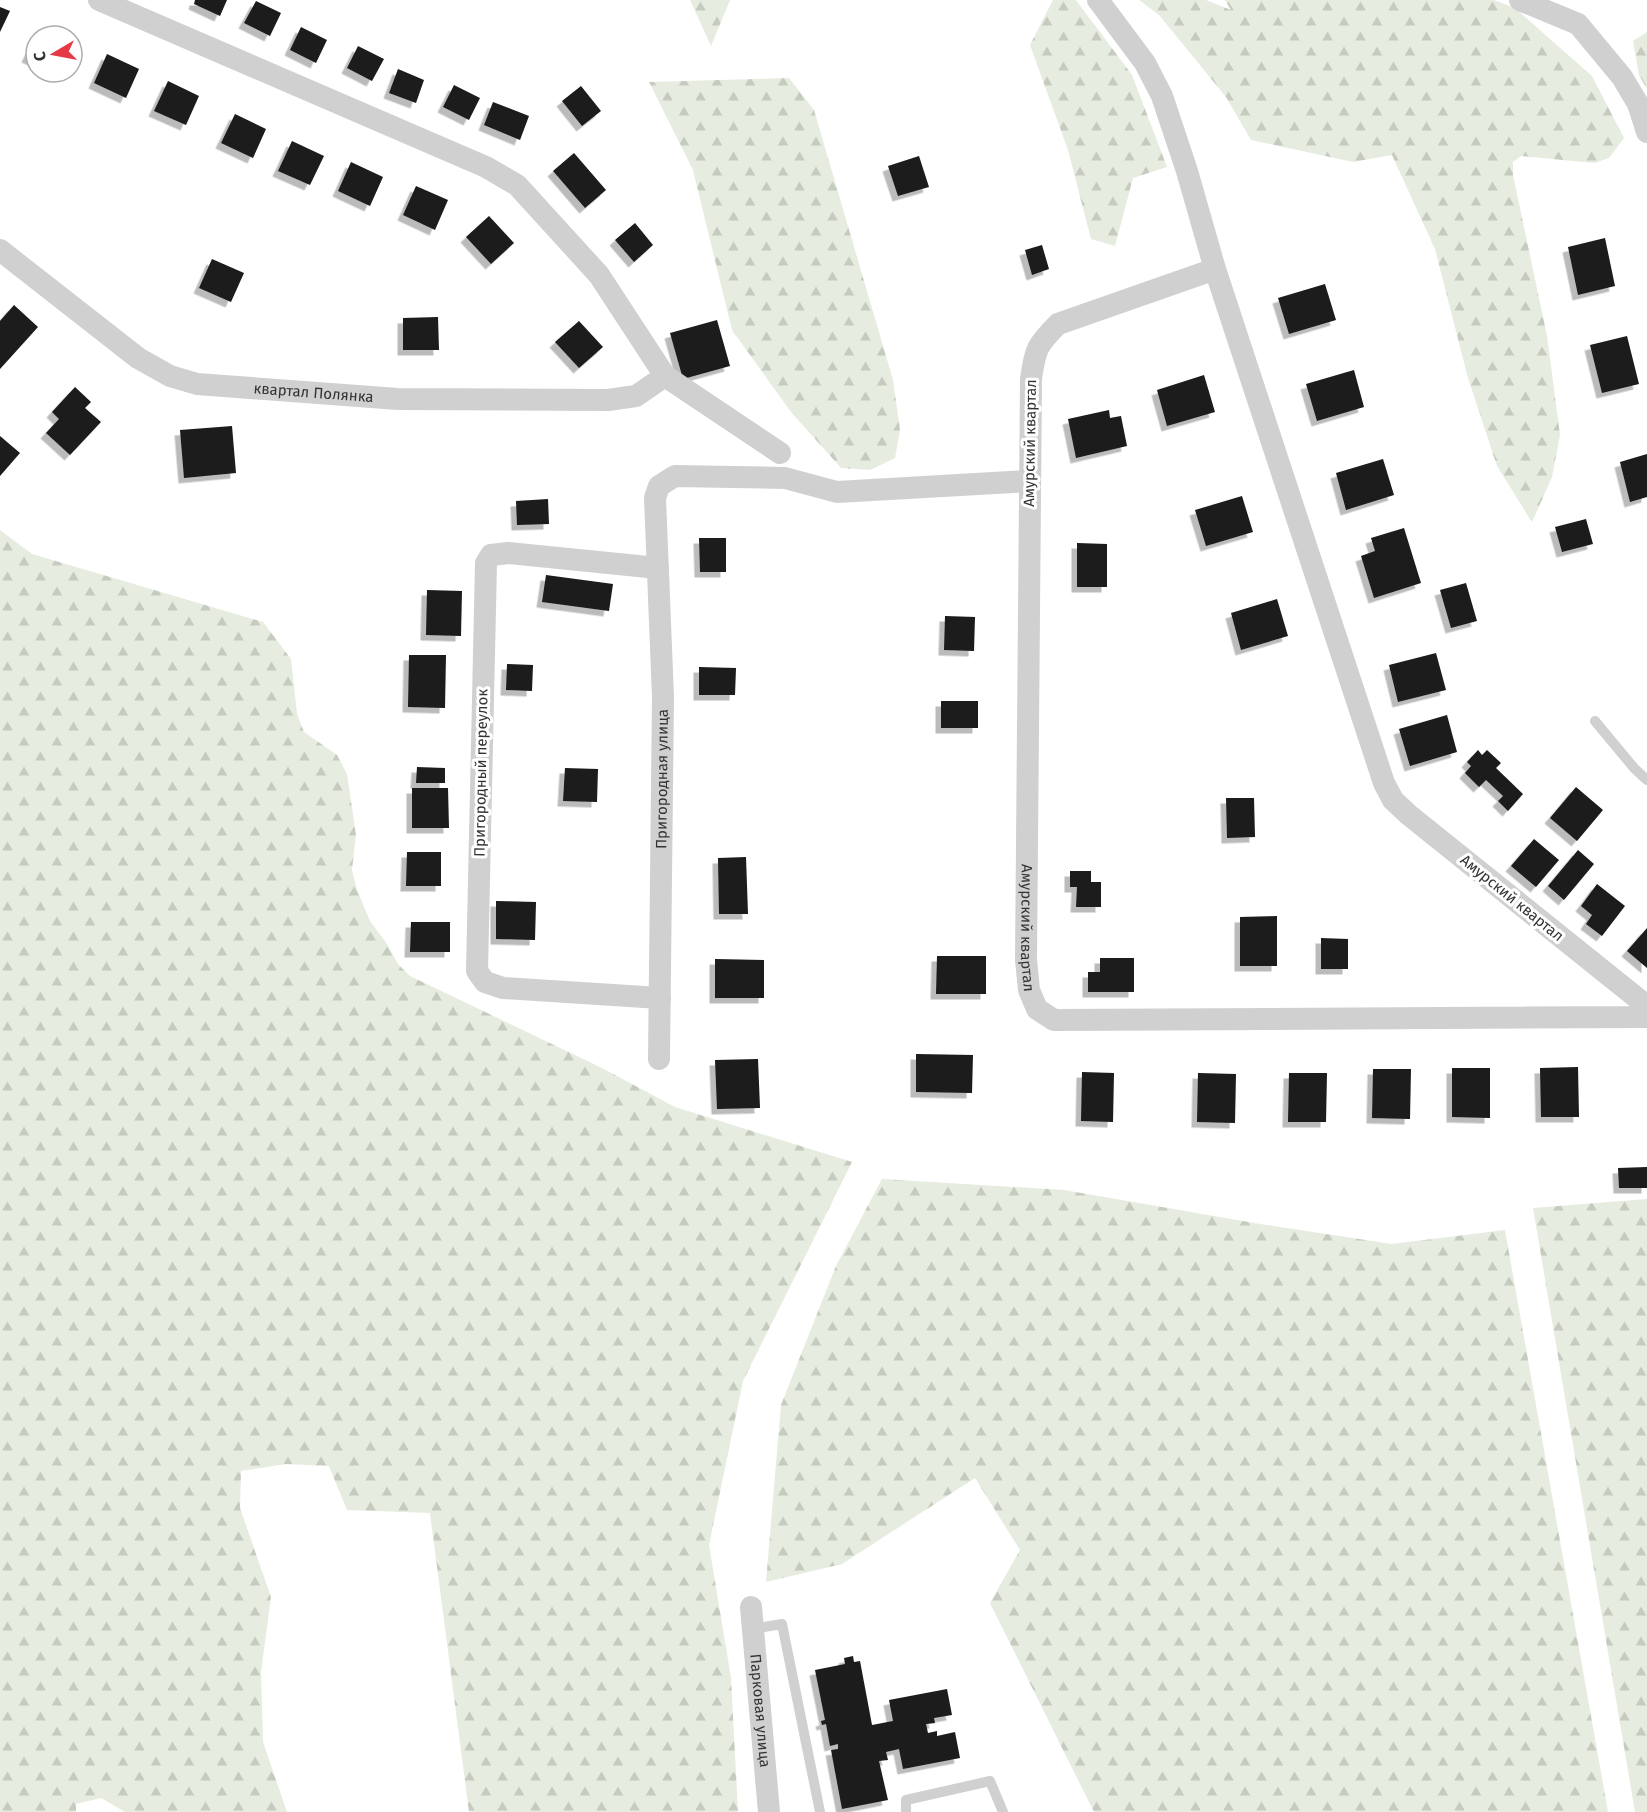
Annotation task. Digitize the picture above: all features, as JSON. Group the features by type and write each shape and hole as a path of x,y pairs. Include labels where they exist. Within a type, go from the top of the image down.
{"street":[{"path":"99,0 486,167 517,185 599,275 665,376 780,453"},
{"path":"1098,0 1145,63 1162,96 1187,171 1215,269"},
{"path":"1520,0 1578,24 1622,77 1638,104 1647,132"},
{"name":"квартал Полянка","path":"0,250 138,358 170,376 197,384 398,399 608,400 636,396 665,376"},
{"name":"Амурский квартал","path":"1647,1006 1393,800 1384,783 1215,269 1058,324 1041,342 1034,357 1031,379 1026,960 1029,990 1036,1009 1054,1020 1647,1017"},
{"name":"Пригородная улица","path":"659,1059 663,697 655,498 658,486 675,476 785,478 837,492 1029,481"},
{"name":"Пригородный переулок","path":"658,568 508,553 492,555 486,563 477,971 485,982 503,988 660,998"},
{"name":"Парковая улица","path":"752,1618 770,1812"}],"lane":[{"path":"1595,721 1634,768 1647,780"},
{"path":"752,1618 782,1624 820,1812"},
{"path":"906,1812 906,1800 990,1781 1003,1812"}],"green space":[{"path":"690,0 730,0 711,46"},
{"path":"1053,0 1076,0 1132,75 1167,167 1133,178 1115,246 1091,239 1068,150 1030,45"},
{"path":"1139,0 1206,0 1231,10 1225,0 1494,0 1515,8 1592,76 1624,138 1609,158 1594,163 1521,156 1513,162 1513,175 1547,336 1560,435 1552,477 1532,522 1497,466 1468,378 1435,249 1392,155 1353,162 1251,140 1226,97 1159,15"},
{"path":"1647,32 1647,89 1639,75 1633,41"},
{"path":"789,78 814,110 893,380 900,430 895,458 870,470 841,468 791,412 732,330 693,170 649,82"},
{"path":"0,530 32,554 263,622 291,659 297,714 304,732 337,755 347,774 356,835 352,870 357,890 370,921 398,964 410,976 600,1067 675,1107 852,1162 743,1381 709,1545 731,1678 738,1812 469,1812 430,1513 347,1510 329,1466 286,1464 241,1471 240,1508 271,1597 261,1672 263,1742 287,1812 125,1812 101,1798 76,1804 76,1812 0,1812"},
{"path":"882,1179 1064,1190 1392,1244 1505,1230 1608,1812 1094,1812 990,1603 1020,1550 975,1478 842,1564 766,1582 781,1405 836,1266"},
{"path":"1647,1199 1647,1812 1635,1812 1533,1208"}],"building":[{"path":"195,0 227,0 220,16 194,4"},
{"path":"256,1 281,13 270,36 244,23"},
{"path":"0,7 10,11 0,32"},
{"path":"301,27 327,40 316,63 290,50"},
{"path":"358,46 384,59 372,81 347,68"},
{"path":"107,54 139,69 126,98 94,83"},
{"path":"398,69 424,80 416,103 389,93"},
{"path":"168,81 199,96 186,125 154,111"},
{"path":"454,85 480,98 469,120 443,107"},
{"path":"581,86 601,111 582,126 562,101"},
{"path":"493,102 529,116 520,140 484,125"},
{"path":"235,114 266,129 253,158 221,143"},
{"path":"292,141 324,156 310,185 278,171"},
{"path":"574,153 606,190 585,208 553,171"},
{"path":"919,156 929,187 898,196 888,166"},
{"path":"351,162 383,177 370,206 338,191"},
{"path":"416,186 448,200 435,230 403,215"},
{"path":"489,216 514,243 491,264 466,237"},
{"path":"635,223 653,245 634,262 615,240"},
{"path":"1605,238 1615,286 1578,295 1568,247"},
{"path":"1042,245 1049,269 1032,275 1025,250"},
{"path":"212,259 244,273 231,302 199,288"},
{"path":"1325,284 1336,320 1289,334 1278,298"},
{"path":"14,305 38,327 0,369 0,321"},
{"path":"438,317 439,350 403,350 403,318"},
{"path":"717,320 730,366 683,379 670,333"},
{"path":"579,321 603,347 579,368 555,342"},
{"path":"1627,336 1639,384 1602,393 1590,345"},
{"path":"1354,370 1364,407 1317,421 1306,384"},
{"path":"1204,375 1215,412 1167,426 1157,390"},
{"path":"75,387 91,402 85,408 101,422 70,455 46,433 59,419 52,412"},
{"path":"1109,410 1110,418 1121,416 1127,446 1076,458 1068,419"},
{"path":"232,426 236,473 184,478 180,430"},
{"path":"0,436 20,453 0,476"},
{"path":"1647,454 1647,497 1630,502 1620,462"},
{"path":"1383,459 1394,495 1346,510 1336,473"},
{"path":"1242,496 1253,532 1206,546 1195,510"},
{"path":"548,499 549,524 517,525 516,501"},
{"path":"1586,519 1593,544 1562,552 1555,527"},
{"path":"1404,528 1421,583 1374,598 1361,556 1375,551 1371,538"},
{"path":"699,538 726,538 726,572 700,572"},
{"path":"1077,543 1107,544 1107,587 1077,587"},
{"path":"546,575 613,584 609,611 542,602"},
{"path":"1466,583 1477,621 1451,628 1440,590"},
{"path":"427,590 462,591 461,636 426,635"},
{"path":"1277,599 1288,636 1241,650 1231,613"},
{"path":"945,616 975,617 974,651 944,650"},
{"path":"1436,653 1446,690 1398,702 1389,665"},
{"path":"409,655 446,655 445,708 408,707"},
{"path":"507,664 533,665 532,691 506,690"},
{"path":"699,667 736,668 735,695 699,695"},
{"path":"941,701 978,701 978,728 941,728"},
{"path":"1447,715 1457,752 1410,766 1399,729"},
{"path":"1478,750 1482,755 1487,750 1501,763 1496,768 1523,794 1508,811 1498,801 1503,796 1486,780 1479,787 1465,773 1471,766 1467,762"},
{"path":"417,767 445,768 445,783 416,783"},
{"path":"565,768 598,769 597,802 563,801"},
{"path":"1576,787 1603,810 1577,841 1550,818"},
{"path":"412,788 448,788 449,828 412,828"},
{"path":"1226,798 1254,798 1255,837 1227,838"},
{"path":"1534,839 1559,860 1536,887 1511,866"},
{"path":"1578,850 1594,864 1564,900 1548,886"},
{"path":"407,852 441,852 441,886 406,886"},
{"path":"746,857 748,914 719,914 718,858"},
{"path":"1070,871 1091,871 1091,882 1101,882 1101,907 1076,907 1077,887 1070,887"},
{"path":"1597,884 1625,906 1602,936 1586,924 1592,915 1581,906"},
{"path":"496,901 536,902 535,940 496,939"},
{"path":"1277,916 1277,966 1240,966 1240,917"},
{"path":"411,922 450,922 450,952 410,952"},
{"path":"1647,928 1647,968 1627,951"},
{"path":"1321,938 1348,939 1348,969 1321,969"},
{"path":"937,956 986,956 986,994 936,994"},
{"path":"1100,958 1134,958 1134,992 1088,992 1088,972 1100,972"},
{"path":"715,959 764,960 764,998 715,998"},
{"path":"916,1054 973,1055 972,1093 916,1092"},
{"path":"758,1059 760,1108 717,1109 715,1060"},
{"path":"1578,1067 1579,1117 1541,1117 1540,1068"},
{"path":"1452,1068 1490,1068 1490,1118 1452,1117"},
{"path":"1373,1069 1411,1069 1410,1119 1372,1118"},
{"path":"1082,1072 1114,1073 1113,1122 1081,1121"},
{"path":"1198,1073 1236,1074 1235,1123 1197,1122"},
{"path":"1289,1073 1327,1073 1326,1122 1288,1122"},
{"path":"1647,1167 1647,1188 1619,1188 1618,1168"},
{"path":"853,1656 854,1662 860,1661 872,1725 893,1721 889,1700 947,1689 952,1715 934,1718 935,1723 926,1724 928,1733 937,1731 937,1736 955,1732 960,1758 903,1769 899,1749 886,1752 888,1760 879,1761 888,1800 842,1809 831,1750 838,1749 838,1744 830,1746 826,1724 822,1725 821,1721 825,1720 815,1670 845,1664 844,1658"}]}
